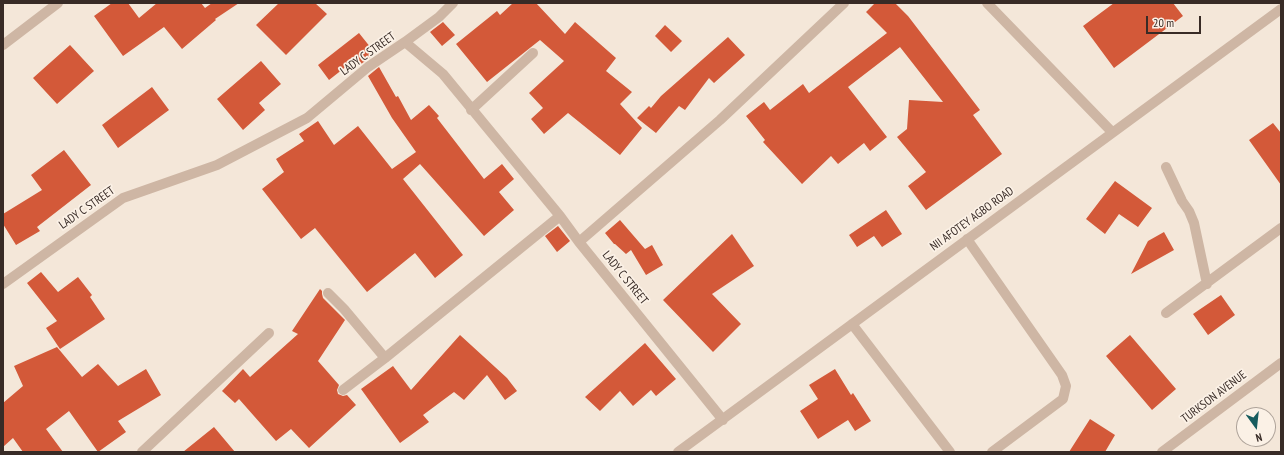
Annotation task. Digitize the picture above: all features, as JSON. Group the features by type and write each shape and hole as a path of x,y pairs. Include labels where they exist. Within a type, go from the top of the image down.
{"street":[{"path":"3,46 58,3"},
{"path":"405,42 439,17 453,3"},
{"path":"580,242 720,120 844,3"},
{"path":"987,3 1112,132"},
{"name":"NII AFOTEY AGBO ROAD","path":"678,452 1281,9"},
{"name":"LADY C STREET","path":"3,284 122,198 217,165 307,118 368,67 405,42 443,74 471,110 560,216 723,420"},
{"path":"471,110 533,53"},
{"path":"1166,167 1194,223 1207,284"},
{"path":"344,390 560,216"},
{"path":"1166,314 1281,228"},
{"path":"967,239 1062,376 1066,386 1063,399 992,452"},
{"path":"328,293 344,309 385,358"},
{"path":"852,324 950,452"},
{"path":"142,452 269,333"},
{"name":"TURKSON AVENUE","path":"1162,452 1281,363"}],"building":[{"path":"112,3 128,3 139,18 157,3 201,3 205,8 212,3 239,3 215,19 216,20 182,49 164,27 123,56 94,16"},
{"path":"279,3 315,3 327,14 286,55 256,25"},
{"path":"513,3 536,3 565,34 575,22 616,58 606,71 632,92 620,104 642,128 620,155 568,113 544,134 531,119 543,108 529,93 564,61 540,40 487,82 456,44 497,11 500,15"},
{"path":"875,3 895,3 908,16 980,110 973,115 1002,154 926,210 908,186 926,172 897,137 907,129 909,100 943,102 900,47 848,87 887,137 870,151 864,143 838,164 831,156 802,184 763,142 765,140 746,116 764,102 770,110 803,84 809,93 887,33 866,12"},
{"path":"1114,3 1173,3 1183,16 1114,68 1083,26"},
{"path":"443,22 455,35 442,46 430,32"},
{"path":"665,25 682,41 671,52 655,36"},
{"path":"359,33 371,48 368,50 372,56 361,64 357,58 329,80 318,65"},
{"path":"728,37 745,55 714,83 709,78 685,110 679,106 656,133 637,118 649,106 651,108 661,96"},
{"path":"70,45 94,71 57,104 33,78"},
{"path":"261,61 281,84 259,103 265,110 243,130 217,99"},
{"path":"379,67 396,97 398,96 411,120 429,105 439,116 437,118 484,179 502,164 514,179 499,192 514,210 484,236 420,164 403,179 463,255 435,278 415,253 367,292 315,228 301,239 262,189 284,172 276,159 304,141 299,134 318,121 334,145 358,126 392,169 416,152 392,118 368,76"},
{"path":"152,87 169,110 118,148 102,125"},
{"path":"1273,123 1281,133 1281,185 1249,140"},
{"path":"64,150 91,185 37,227 40,231 16,245 3,224 3,214 42,190 31,175"},
{"path":"1115,181 1152,208 1138,227 1119,214 1105,234 1086,219"},
{"path":"886,210 902,234 882,247 874,236 857,247 849,235"},
{"path":"620,220 645,249 652,245 663,265 646,275 631,250 626,254 614,244 605,233"},
{"path":"558,226 570,241 557,252 545,236"},
{"path":"1164,232 1174,250 1131,274 1148,241"},
{"path":"732,234 754,266 712,294 741,324 713,352 663,300"},
{"path":"41,272 58,292 78,277 92,295 90,297 105,319 60,349 46,328 57,321 27,283"},
{"path":"320,289 322,291 323,298 345,320 318,361 339,385 337,390 338,394 343,396 347,395 356,405 309,448 291,429 276,441 239,399 235,403 222,391 243,369 250,377 298,334 292,331"},
{"path":"1221,295 1235,315 1208,335 1193,314"},
{"path":"460,335 507,378 517,391 505,400 487,375 464,400 454,392 423,415 429,422 400,443 361,389 393,366 411,390"},
{"path":"1130,335 1176,389 1152,410 1106,356"},
{"path":"645,343 676,379 656,396 651,390 633,406 620,391 600,411 585,397"},
{"path":"57,347 82,377 98,364 118,386 146,369 161,395 118,421 126,432 98,452 69,411 46,429 63,452 23,452 13,438 3,447 3,403 23,386 14,366"},
{"path":"835,369 851,395 853,393 871,421 855,431 848,420 818,439 800,411 818,399 809,385"},
{"path":"1090,419 1115,435 1105,452 1069,452"},
{"path":"214,427 235,452 183,452"}]}
